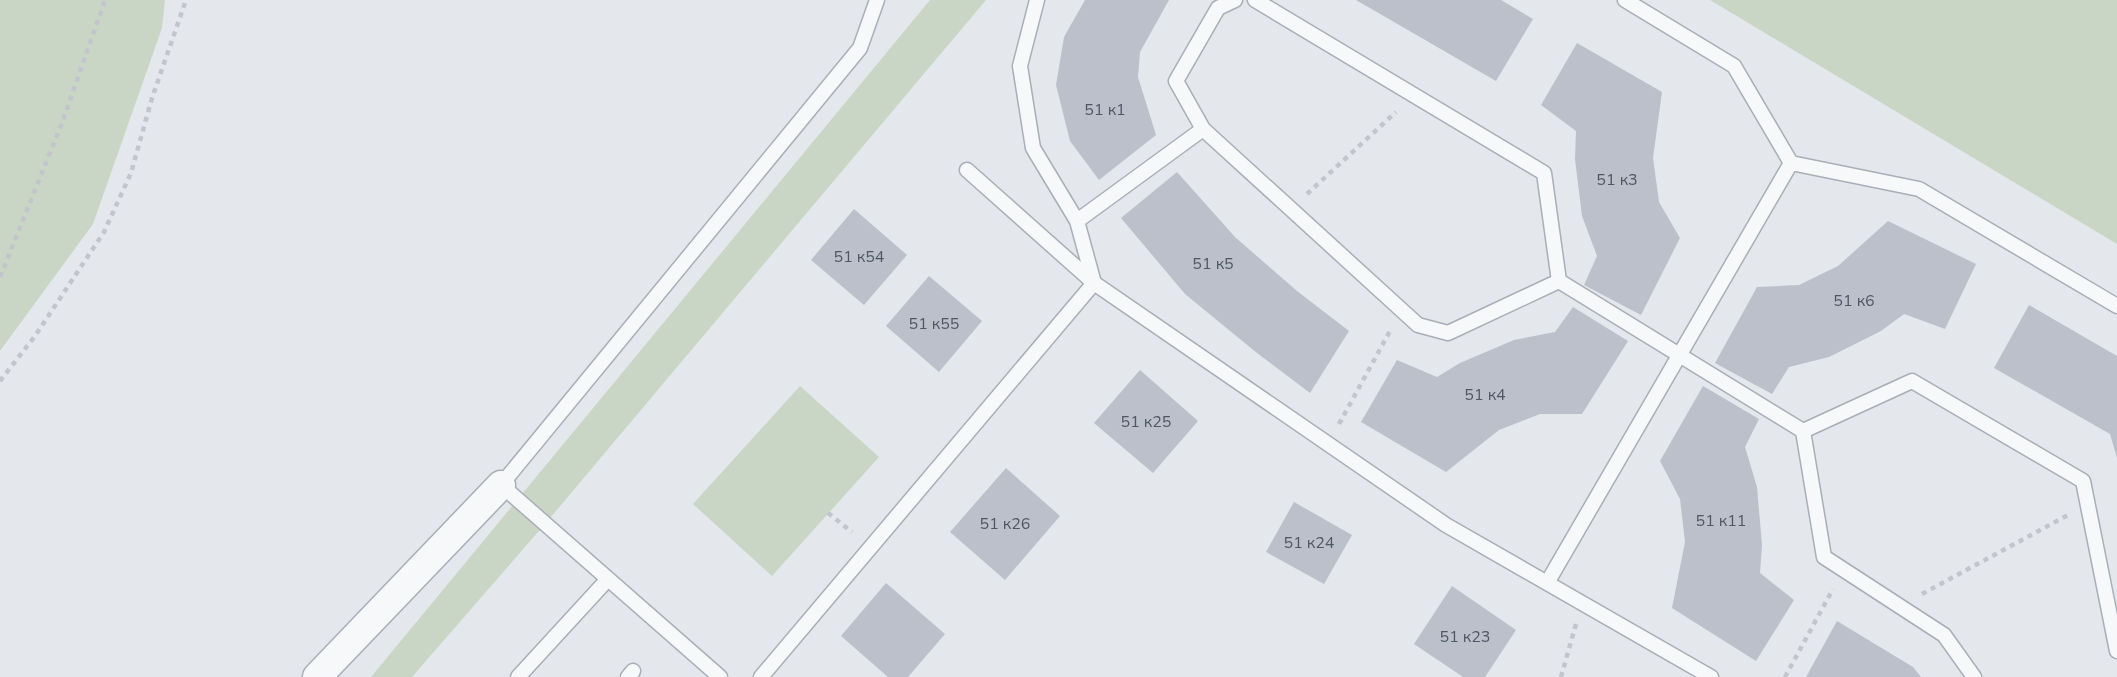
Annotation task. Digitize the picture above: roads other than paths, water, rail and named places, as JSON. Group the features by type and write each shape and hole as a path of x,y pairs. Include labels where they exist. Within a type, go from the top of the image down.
{"street":[{"path":"317,677 501,485"}],"lane":[{"path":"720,677 501,485 860,48 877,0"},
{"path":"1037,0 1020,66 1033,148 1077,221 1094,283"},
{"path":"1235,0 1218,8 1176,81 1203,129 1418,325 1448,333 1559,281"},
{"path":"1255,0 1544,173 1559,281"},
{"path":"1625,0 1734,66 1791,163 1919,189 2117,306"},
{"path":"1077,221 1203,129"},
{"path":"1548,583 1791,163"},
{"path":"967,170 1094,283 1446,525 1711,677"},
{"path":"1559,281 1802,431 1824,556 1944,635 1973,677"},
{"path":"761,677 1094,283"},
{"path":"1802,431 1912,380 2083,481 2117,651"},
{"path":"523,675 608,579"}]}
